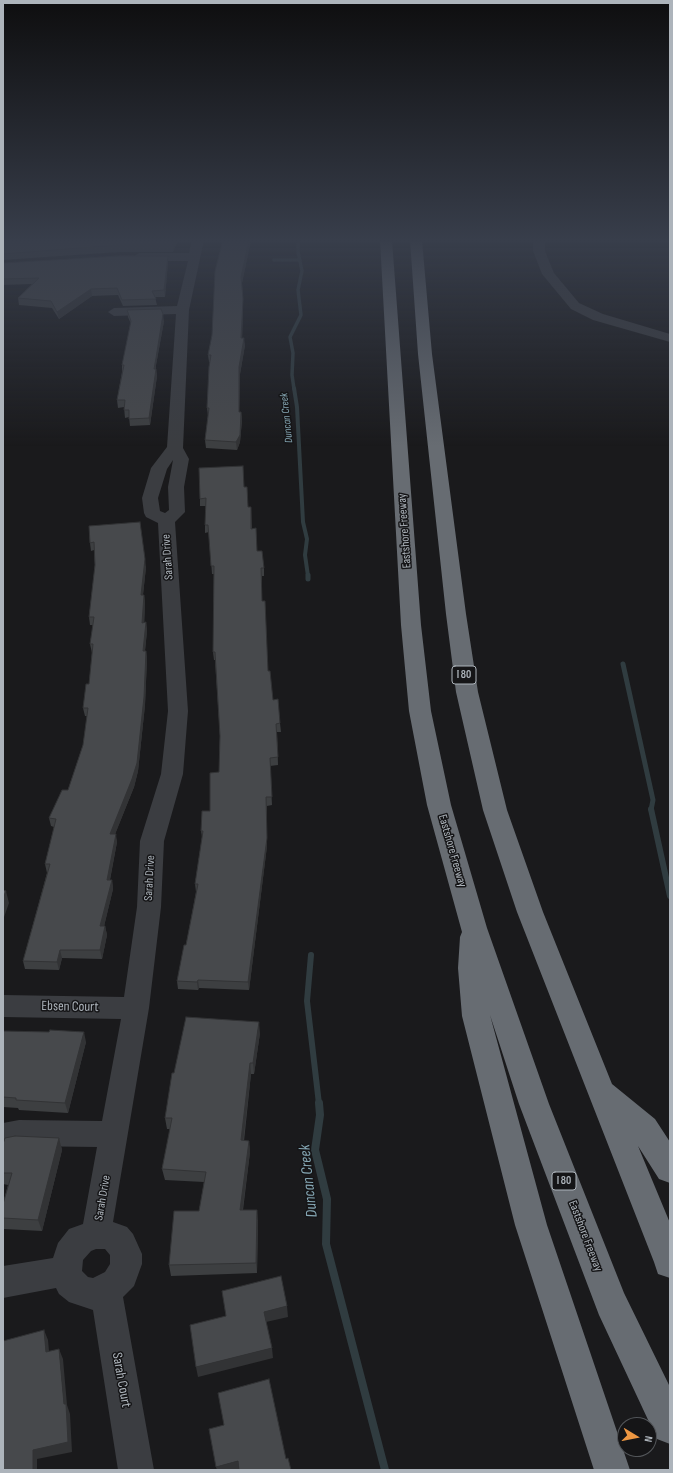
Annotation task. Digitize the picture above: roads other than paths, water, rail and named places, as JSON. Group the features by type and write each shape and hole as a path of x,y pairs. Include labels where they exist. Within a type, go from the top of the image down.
{"highway":[{"name":"Eastshore Freeway","path":"390,309 410,617 420,712 439,805 474,928 534,1104 608,1296 670,1426"},
{"name":"I 80","path":"421,309 425,354 456,614 467,692 495,810 530,912 670,1262"},
{"path":"474,928 471,968 476,1016 531,1225 612,1470"},
{"path":"600,1090 644,1129 670,1169"}],"street":[{"path":"580,309 598,318 670,338"},
{"path":"114,312 182,310"},
{"name":"Sarah Drive","path":"166,521 177,512 176,487 181,465 181,459 175,448 182,310"},
{"name":"Sarah Drive","path":"166,521 152,513 150,498 159,468 175,448"},
{"name":"Sarah Drive","path":"96,1234 136,1008 149,907 152,841 172,774 178,710 166,521"},
{"name":"Ebsen Court","path":"3,1006 136,1008"},
{"path":"3,1136 19,1133 114,1134"},
{"name":"Sarah Drive","path":"66,1271 69,1254 80,1240 96,1234 107,1234 116,1238 122,1245 126,1254 126,1264 123,1274 116,1283 106,1290"},
{"path":"3,1282 66,1271 70,1283 80,1291 92,1294 106,1290"},
{"name":"Sarah Court","path":"106,1290 136,1470"}],"waterway":[{"name":"Duncan Creek","path":"294,389 292,375 293,353 290,337 301,315 300,309"},
{"name":"Duncan Creek","path":"294,388 297,407 303,522 307,539 305,555 308,576"},
{"path":"623,664 653,800 651,809"},
{"path":"651,809 670,896"},
{"name":"Duncan Creek","path":"311,955 307,1001 319,1104"},
{"name":"Duncan Creek","path":"319,1103 320,1115 315,1150 327,1199 326,1244 385,1470"}]}
